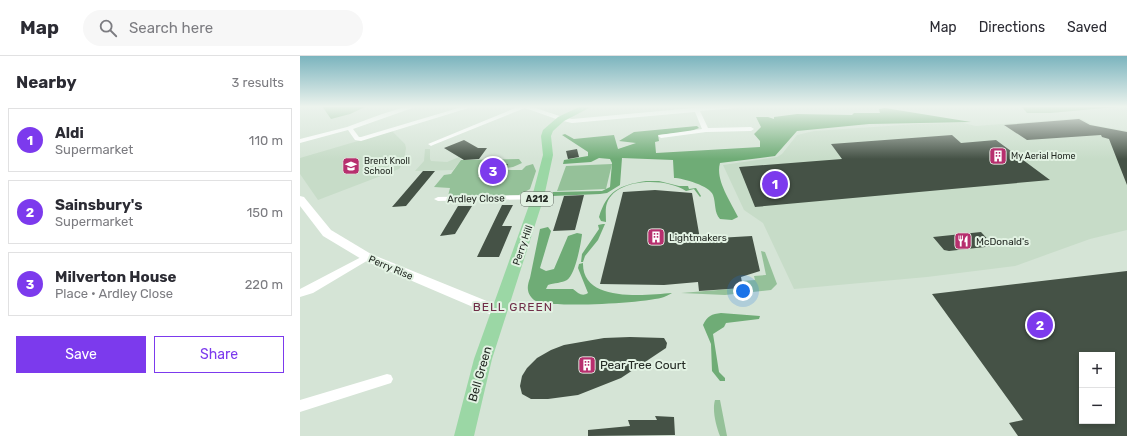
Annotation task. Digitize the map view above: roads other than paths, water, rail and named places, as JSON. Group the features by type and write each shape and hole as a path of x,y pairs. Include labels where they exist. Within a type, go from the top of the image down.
{"main road":[{"name":"Perry Hill","path":"499,312 538,197 548,155 546,136 548,130 555,124"},
{"name":"Perry Rise","path":"300,199 327,233 366,257 499,312"},
{"name":"Bell Green","path":"464,436 483,359 499,312"}],"street":[{"path":"300,141 360,124"},
{"path":"349,128 357,139 361,139 412,124"},
{"path":"432,144 482,124"},
{"path":"703,124 706,130"},
{"path":"660,136 706,130 751,129"},
{"name":"Ardley Close","path":"438,199 538,197"},
{"path":"300,293 310,290 366,257"},
{"path":"300,406 387,379"}],"place":[{"name":"My Aerial Home","path":"998,156"},
{"name":"Brent Knoll School","path":"351,166"},
{"name":"Milverton House","path":"493,171"},
{"name":"Aldi","path":"775,184"},
{"name":"Lightmakers","path":"656,237"},
{"name":"McDonald's","path":"963,241"},
{"name":"Sainsbury's","path":"1040,325"},
{"name":"Pear Tree Court","path":"587,365"}],"district":[{"name":"BELL GREEN","path":"513,307"}]}
